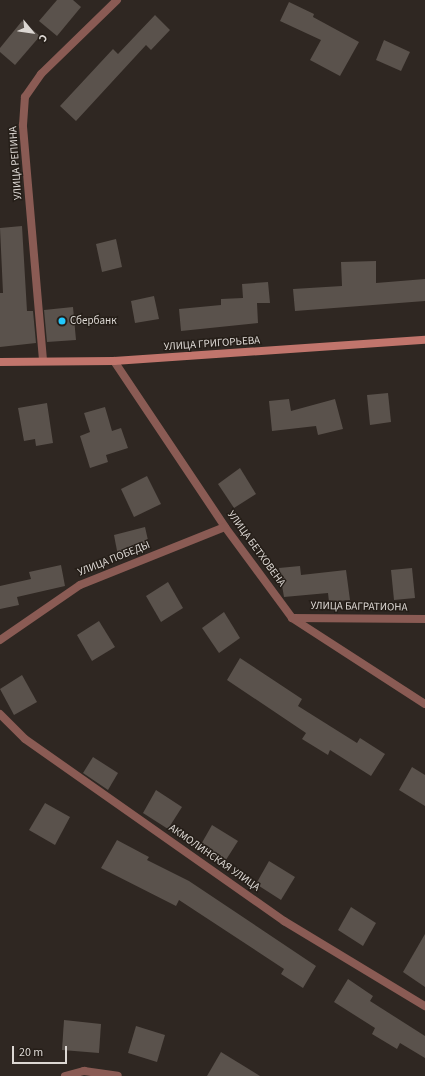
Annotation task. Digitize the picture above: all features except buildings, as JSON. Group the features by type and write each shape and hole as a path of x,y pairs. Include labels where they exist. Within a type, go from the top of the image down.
{"main road":[{"name":"УЛИЦА ГРИГОРЬЕВА","path":"0,362 43,360 114,361 425,340"}],"street":[{"name":"УЛИЦА РЕПИНА","path":"43,360 23,125 25,98 41,74 117,0"},
{"name":"УЛИЦА БЕТХОВЕНА","path":"114,361 225,527 292,618 425,704"},
{"name":"УЛИЦА ПОБЕДЫ","path":"0,640 80,585 225,527"},
{"name":"УЛИЦА БАГРАТИОНА","path":"292,618 425,619"},
{"name":"АКМОЛИНСКАЯ УЛИЦА","path":"0,714 25,739 284,921 425,1006"},
{"path":"65,1076 84,1071 118,1076"}],"place":[{"name":"Сбербанк","path":"62,321"}]}
